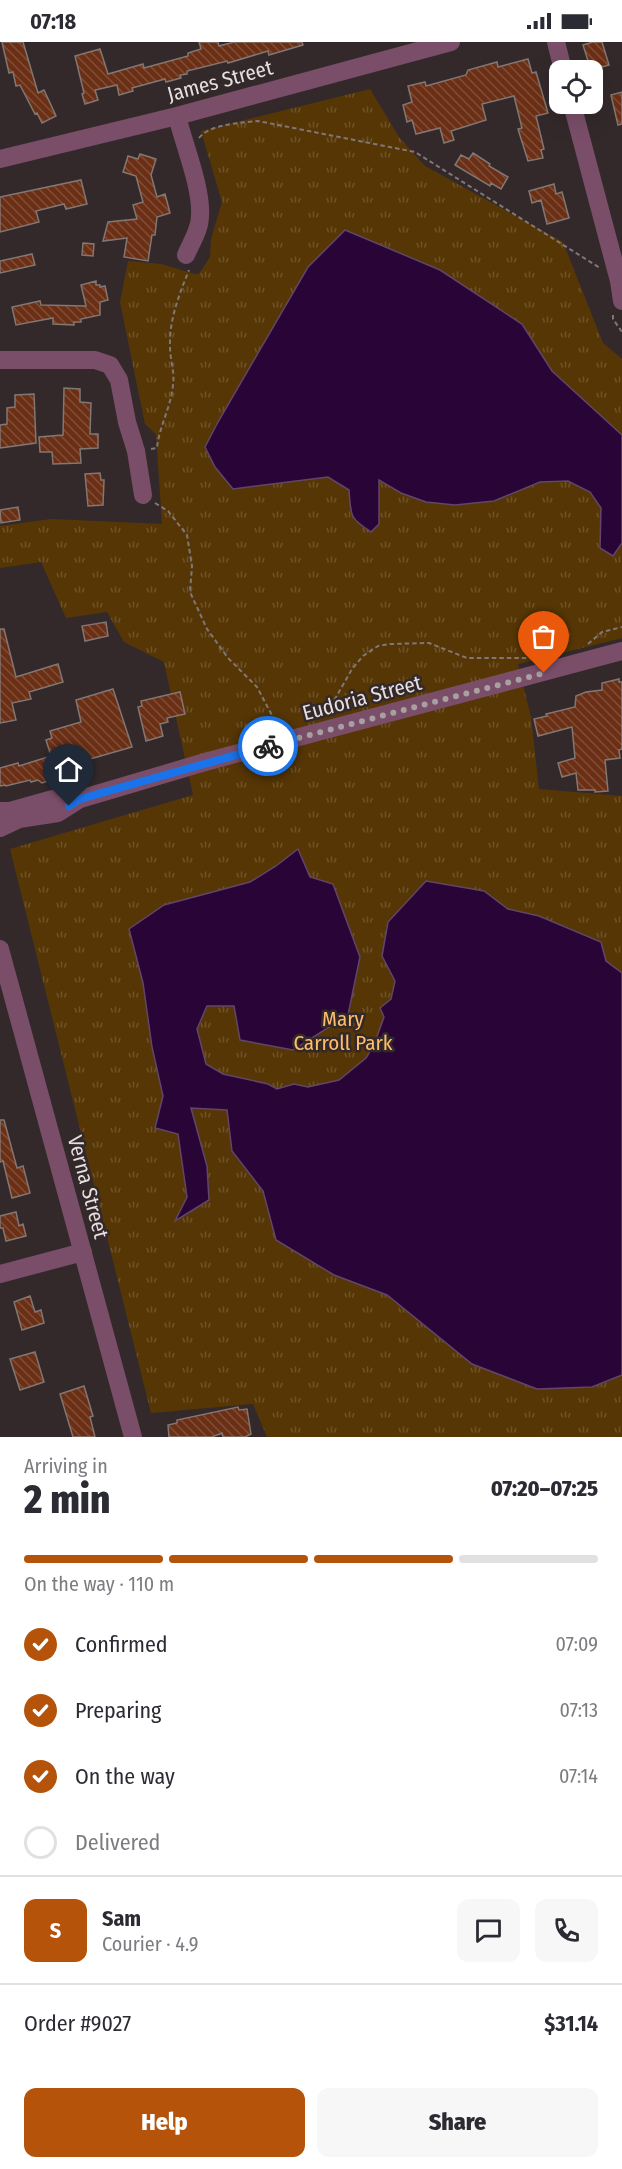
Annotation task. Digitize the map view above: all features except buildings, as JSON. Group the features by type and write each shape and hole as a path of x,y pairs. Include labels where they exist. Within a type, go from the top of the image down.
{"street":[{"name":"James Street","path":"0,159 177,116 451,42"},
{"path":"556,42 561,60"},
{"path":"575,114 620,280 622,301"},
{"path":"177,116 199,197 198,230 186,255"},
{"path":"0,360 95,360 111,365 119,380 127,422 136,451 143,495"},
{"name":"Eudoria Street","path":"0,828 19,819 58,813 80,799 205,762 622,651"},
{"name":"Eudoria Street","path":"0,811 10,811 60,797 80,799"},
{"name":"Verna Street","path":"0,949 132,1437"},
{"path":"0,1274 83,1252"}],"path":[{"path":"198,139 204,132 232,124 258,121 415,152 603,271"},
{"path":"136,451 157,448 168,413 174,383 170,348 176,300 194,259 186,255"},
{"path":"143,495 168,512 187,535 192,566 190,592 207,629 228,658 257,687 275,721 285,731"},
{"path":"584,647 602,632 622,627"},
{"path":"325,717 352,669 363,656 378,646 429,643 467,658 539,658"}],"green space":[{"name":"Mary Carroll Park","path":"370,89 399,137 425,166 563,242 603,343 622,359 622,638 518,664 531,717 539,789 622,796 622,1437 267,1437 253,1404 151,1413 10,849 193,795 164,662 124,642 107,612 66,618 41,562 0,568 0,526 51,519 162,524 156,434 145,424 120,302 128,261 161,264 199,274 210,257 211,239 222,202 201,131"}],"shaded area":[{"path":"345,230 440,270 522,324 552,371 622,435 622,543 613,556 600,548 601,508 590,492 568,481 540,482 494,501 455,505 426,502 401,493 379,480 379,524 371,532 353,516 349,490 328,477 233,489 215,467 205,447 308,267"},
{"path":"298,849 310,877 333,884 360,957 348,1015 293,1050 240,1040 234,1006 207,1006 197,1029 206,1064 223,1074 268,1084 277,1089 294,1084 308,1087 339,1080 366,1058 374,1045 384,1017 380,1008 391,999 395,981 382,956 388,922 426,881 484,891 508,909 539,916 601,942 606,961 622,973 622,1375 592,1387 537,1389 472,1364 387,1295 334,1275 276,1240 263,1191 232,1151 227,1110 191,1108 207,1166 209,1200 175,1221 187,1197 178,1134 155,1128 163,1096 152,1047 143,983 129,929 164,905 250,882"}],"way so far":[{"path":"268,746 544,673"}],"route":[{"path":"69,806 80,799 268,746"}]}
